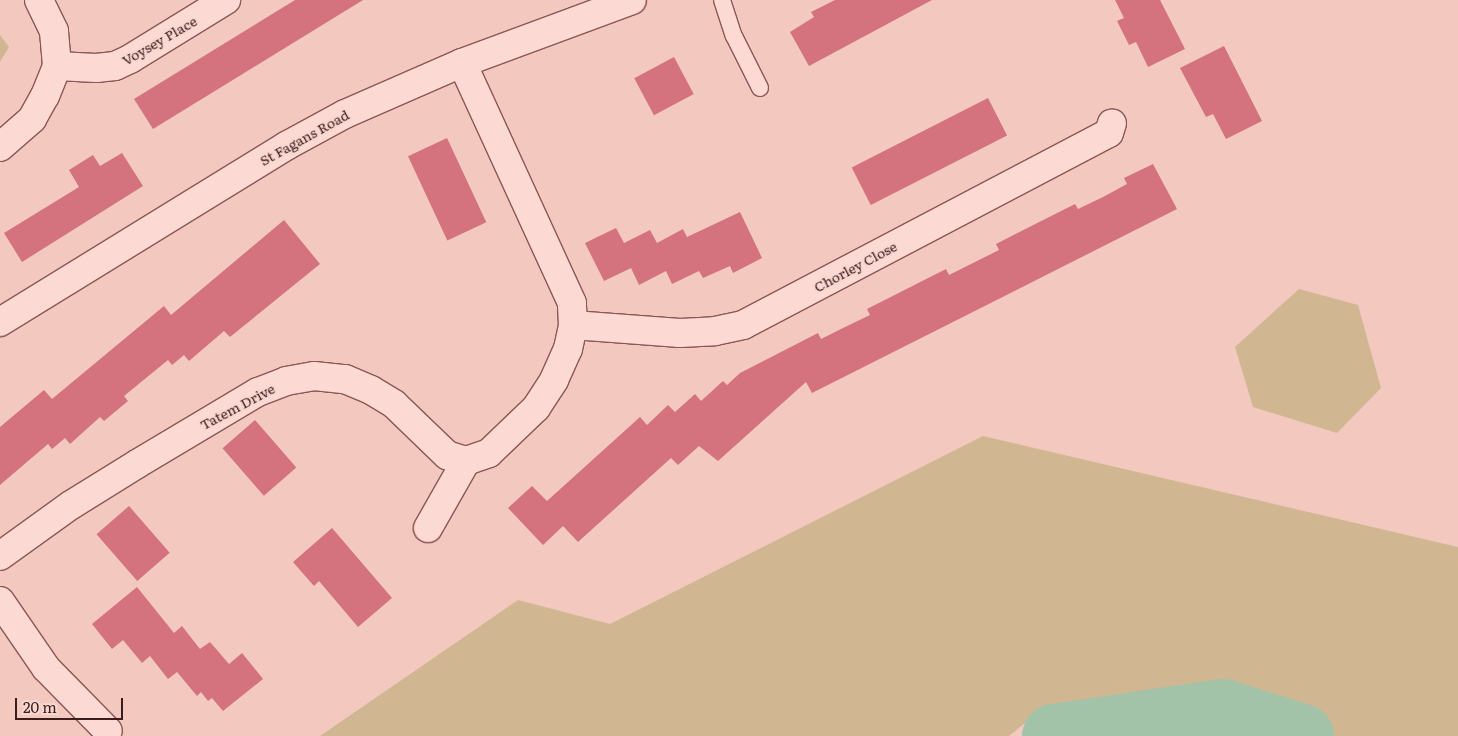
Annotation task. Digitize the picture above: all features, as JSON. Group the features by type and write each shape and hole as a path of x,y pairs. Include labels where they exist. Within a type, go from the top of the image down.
{"street":[{"path":"0,147 32,119 45,96 57,66 54,31 39,0"},
{"name":"Voysey Place","path":"57,66 96,68 115,66 130,59 226,0"},
{"name":"St Fagans Road","path":"0,322 286,146 344,114 462,62 632,0"},
{"path":"428,528 466,461 489,453 510,435 536,408 554,380 568,350 573,325 572,303 563,280 462,62"},
{"name":"Chorley Close","path":"573,325 680,333 715,331 743,325 1110,133 1112,123"},
{"name":"Tatem Drive","path":"0,556 71,505 137,464 258,392 286,381 314,376 344,379 371,390 394,404 447,455 466,461"},
{"path":"0,602 46,668 108,731"}],"lane":[{"path":"722,0 734,36 760,88"}],"shaded area":[{"path":"0,35 9,47 0,62"},
{"path":"1299,289 1358,305 1381,388 1337,433 1253,407 1235,347"},
{"path":"983,436 1458,547 1458,736 1300,736 1277,732 1142,691 1040,711 1009,736 320,736 518,600 610,624"}],"building":[{"path":"295,0 363,0 153,129 134,99"},
{"path":"835,0 932,0 809,66 790,32 814,17 811,12"},
{"path":"1115,0 1160,0 1185,49 1148,67 1136,42 1129,45 1117,21 1124,18"},
{"path":"1224,46 1262,121 1226,139 1213,114 1206,117 1180,68"},
{"path":"674,57 694,94 654,115 634,78"},
{"path":"988,98 1007,135 871,205 852,167"},
{"path":"447,138 486,222 447,240 408,156"},
{"path":"122,153 143,186 22,262 4,233 79,187 69,170 93,155 100,166"},
{"path":"1153,164 1177,209 812,393 806,382 718,461 699,446 678,465 671,458 578,542 563,526 543,545 508,508 532,486 547,501 640,417 647,425 668,405 675,412 695,394 701,401 723,381 727,385 740,373 818,333 821,339 870,315 867,309 946,269 949,275 999,250 996,244 1075,204 1078,209 1103,197 1127,184 1124,178"},
{"path":"740,212 762,258 733,273 730,266 703,278 699,271 672,284 666,271 639,285 631,268 604,281 585,243 616,228 624,243 650,230 657,243 683,229 687,237"},
{"path":"284,220 320,264 230,337 224,331 189,361 184,355 172,365 168,360 124,396 128,401 104,421 100,417 70,444 65,438 52,449 48,444 0,485 0,427 44,390 52,399 164,306 171,315"},
{"path":"255,420 296,468 264,496 223,448"},
{"path":"129,506 170,553 137,581 97,534"},
{"path":"332,528 392,598 358,627 319,581 314,586 293,562"},
{"path":"137,587 174,633 182,626 200,649 210,642 229,664 242,653 263,679 223,711 212,698 208,701 201,692 197,696 177,672 168,679 150,656 142,663 123,640 112,649 92,624"}],"waterway":[{"path":"1054,736 1223,711 1302,736"}]}
